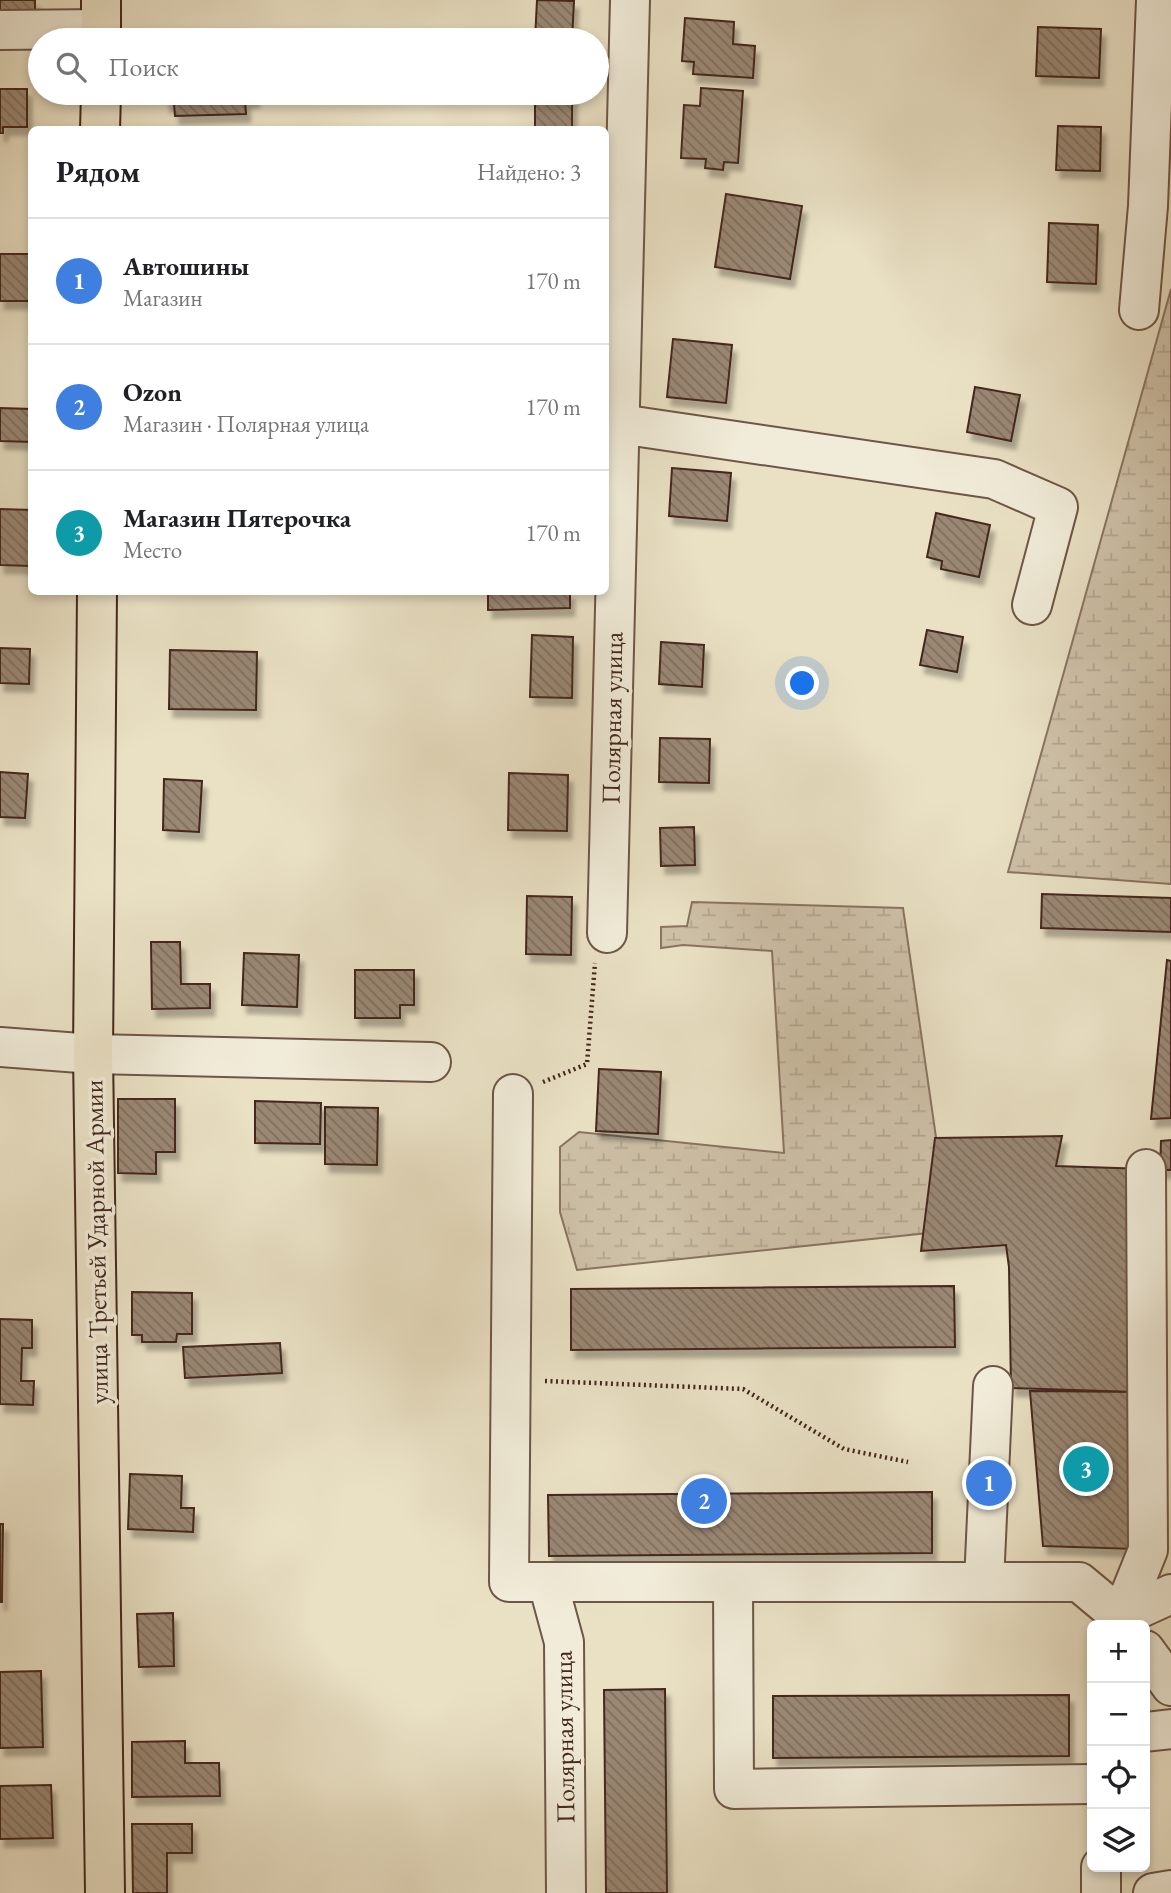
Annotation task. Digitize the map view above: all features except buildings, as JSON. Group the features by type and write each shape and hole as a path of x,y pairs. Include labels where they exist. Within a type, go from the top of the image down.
{"main road":[{"path":"100,126 101,105"},
{"name":"улица Третьей Ударной Армии","path":"97,595 93,1054 104,1893"}],"street":[{"name":"Полярная улица","path":"607,933 630,0"},
{"path":"1139,310 1148,206 1156,0"},
{"path":"29,28 101,23"},
{"path":"0,30 28,28"},
{"path":"620,425 994,479 1045,501 1058,507 1031,605"},
{"path":"0,1047 93,1054 430,1062"},
{"path":"513,1094 509,1582 1079,1582 1122,1620"},
{"path":"1125,1620 1147,1550 1159,1225 1146,1169"},
{"path":"984,1582 993,1386"},
{"name":"Полярная улица","path":"548,1583 564,1642 566,1893"},
{"path":"733,1583 734,1788 1087,1784"},
{"path":"1127,1620 1171,1594"},
{"path":"1150,1657 1171,1686"},
{"path":"1150,1731 1171,1729"},
{"path":"1101,1872 1101,1893"},
{"path":"1153,1893 1171,1890"}],"path":[{"path":"513,1094 587,1064 593,966 607,933"},
{"path":"511,1379 743,1389 844,1448 908,1462"}],"green space":[{"path":"1171,289 1171,884 1008,872"},
{"path":"692,902 903,908 939,1158 928,1233 577,1270 560,1212 560,1147 579,1132 784,1153 772,951 683,945 661,948 661,927 687,926"}],"place":[{"name":"Магазин Пятерочка","path":"1086,1469"},
{"name":"Автошины","path":"989,1483"},
{"name":"Ozon","path":"704,1501"}]}
